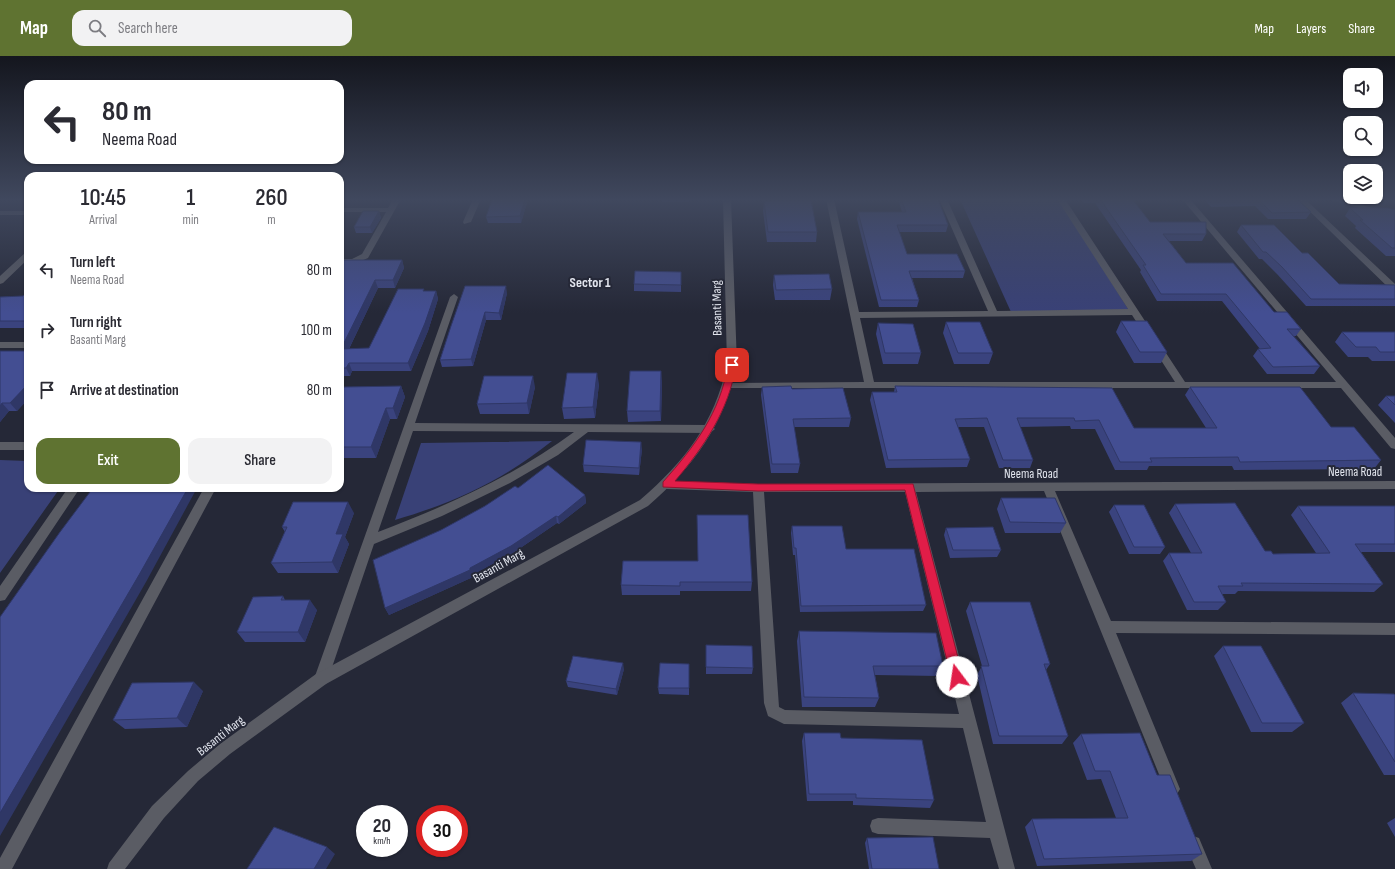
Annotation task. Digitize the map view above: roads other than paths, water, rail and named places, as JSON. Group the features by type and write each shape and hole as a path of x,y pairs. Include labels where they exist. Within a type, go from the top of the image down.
{"street":[{"path":"344,262 354,261 365,256 376,237"},
{"name":"Basanti Marg","path":"115,869 158,812 193,776 224,749 321,679 644,503 667,485 694,453 710,429 729,386 732,365 728,237"},
{"path":"839,237 870,385"},
{"path":"960,237 993,313"},
{"path":"1086,237 1182,385"},
{"path":"1218,237 1395,445"},
{"path":"1341,237 1395,288"},
{"path":"0,281 24,260"},
{"path":"321,679 454,297"},
{"path":"856,315 1134,312"},
{"path":"0,345 24,345"},
{"path":"729,386 1343,385"},
{"path":"409,427 710,429"},
{"path":"369,541 426,518 502,482 549,455 586,428"},
{"path":"0,446 24,446"},
{"name":"Neema Road","path":"667,485 758,488 909,486 1048,487 1395,485"},
{"path":"909,486 996,830 1008,869"},
{"path":"1048,487 1107,627 1177,803"},
{"path":"758,488 771,703 773,711 784,717 968,721"},
{"path":"0,596 71,492"},
{"path":"2,869 208,492"},
{"path":"1107,627 1395,629"},
{"path":"878,826 996,830"},
{"path":"1189,832 1204,869"}],"district":[{"name":"Sector 1","path":"590,282"}]}
